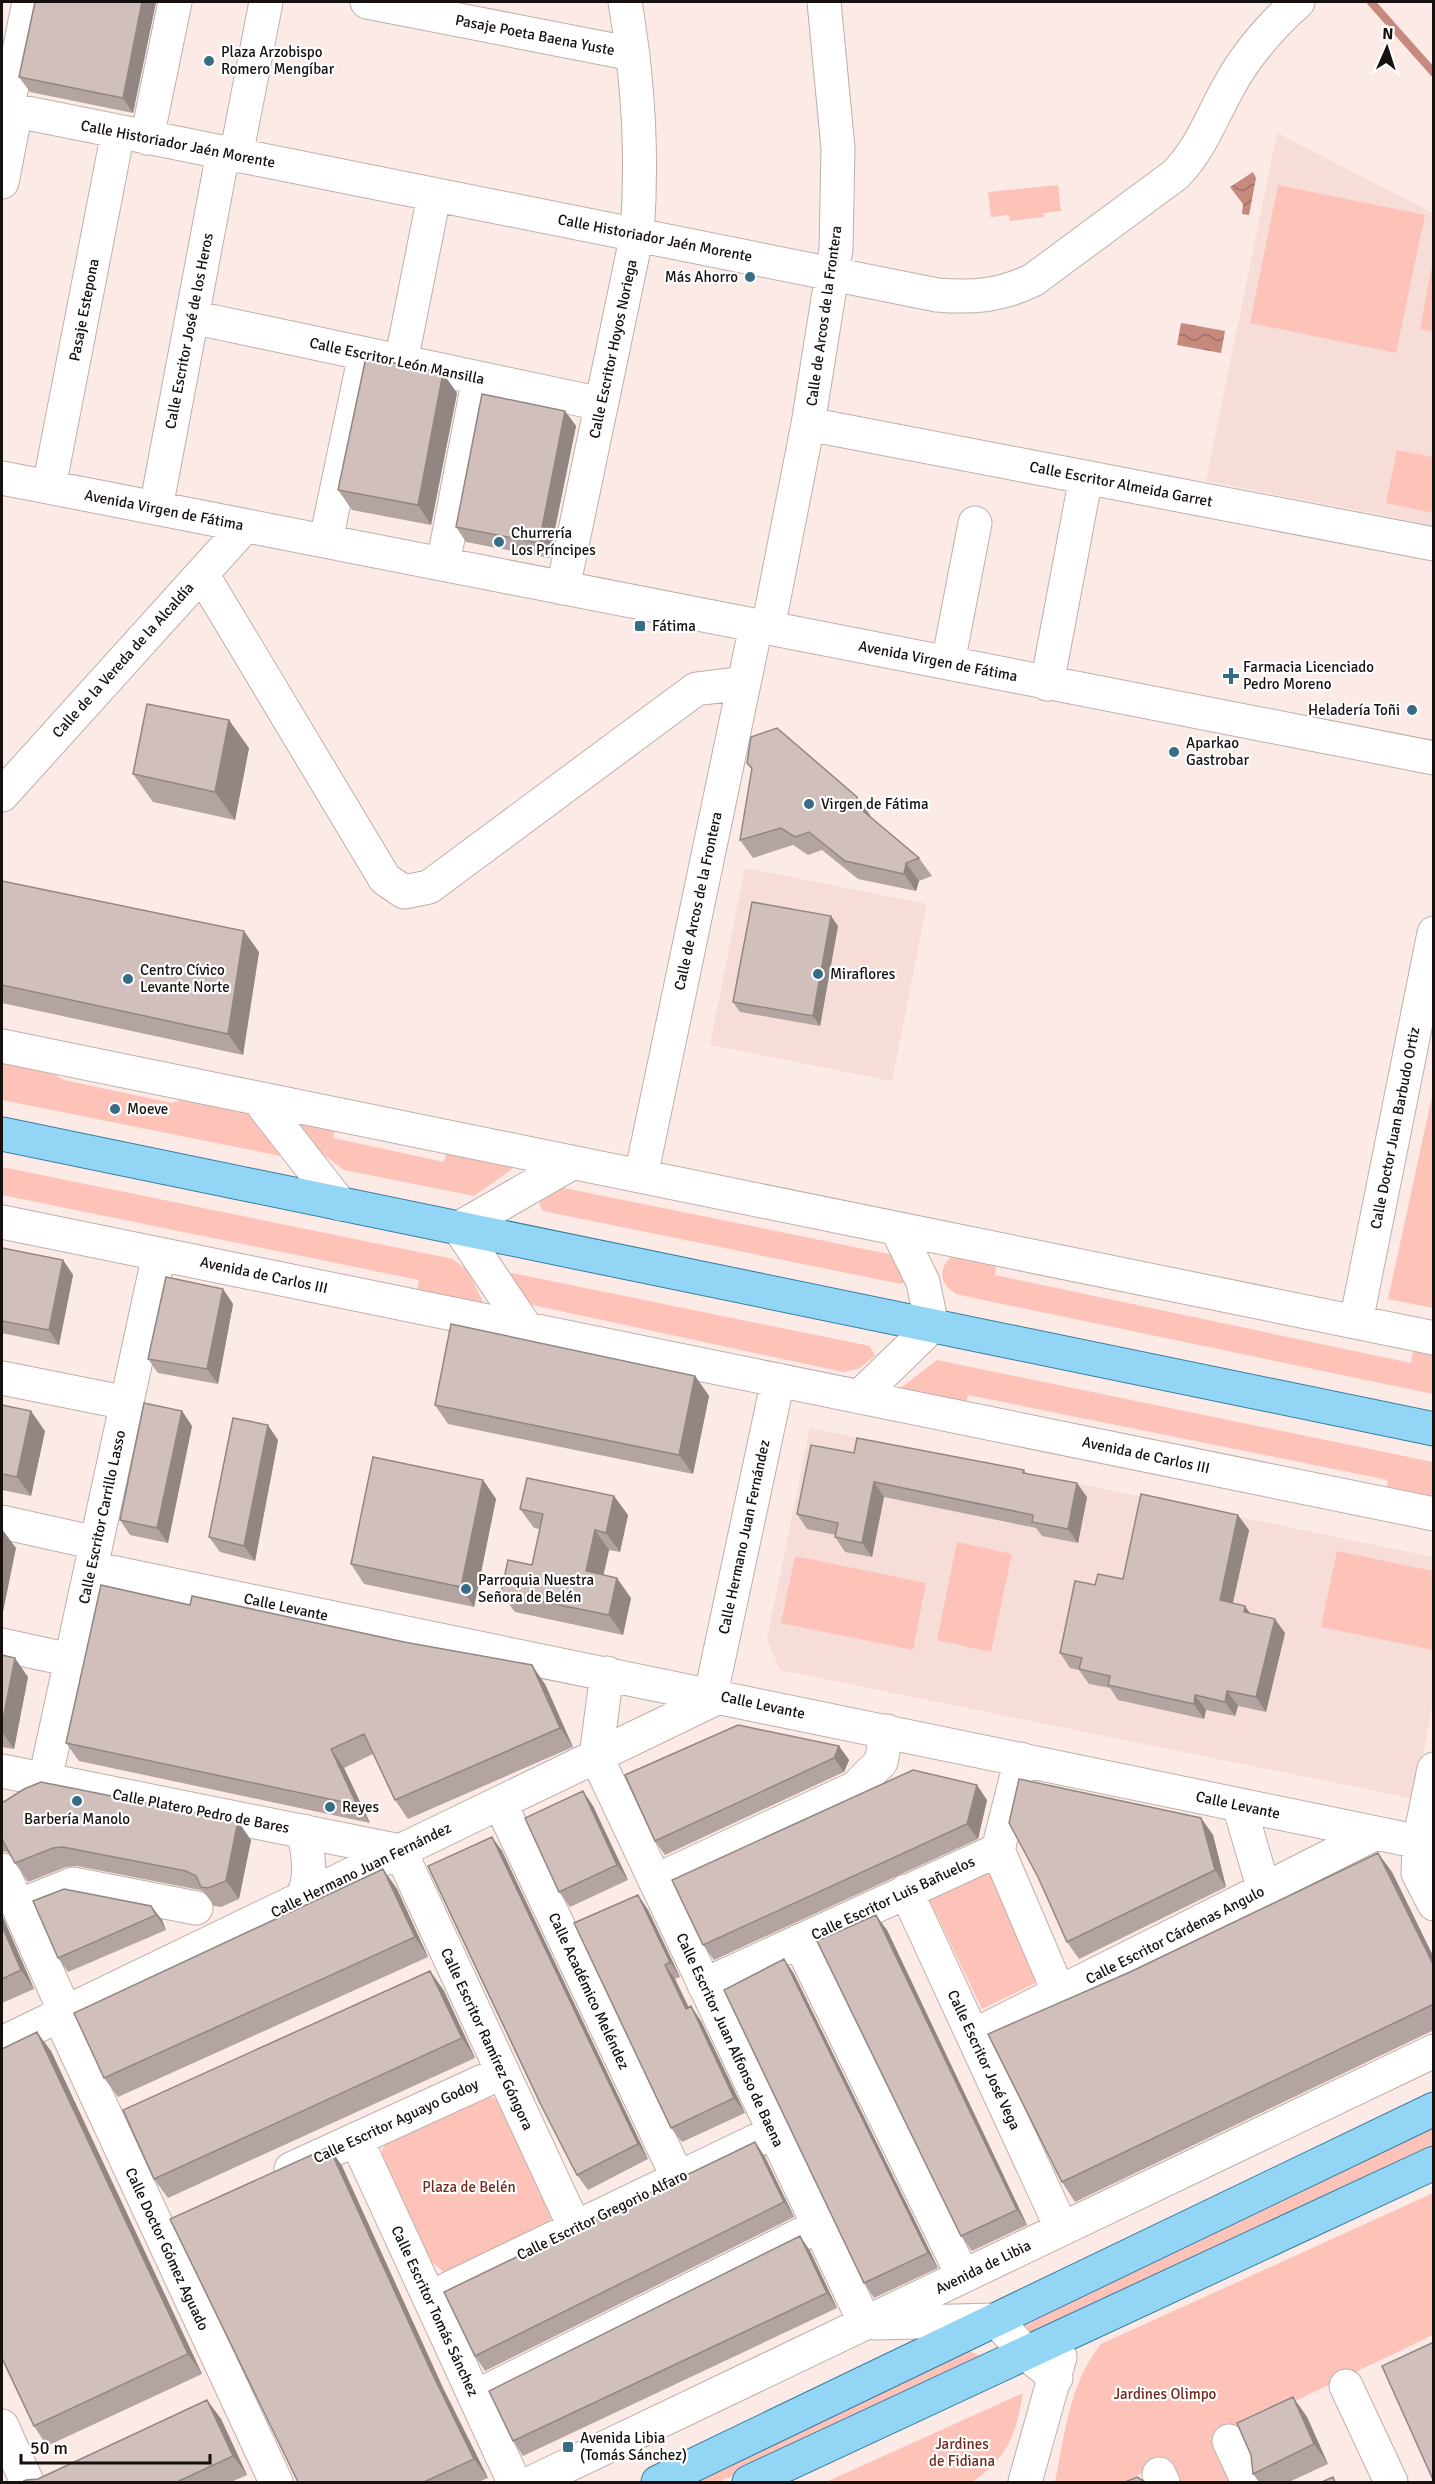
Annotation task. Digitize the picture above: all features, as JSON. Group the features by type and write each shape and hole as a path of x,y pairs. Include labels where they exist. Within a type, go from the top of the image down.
{"main road":[{"path":"2,1134 1434,1429"},
{"path":"658,2482 1434,2109"},
{"path":"749,2482 1434,2163"}],"street":[{"path":"2,182 8,110 28,2"},
{"path":"133,135 175,2"},
{"path":"230,155 266,2"},
{"name":"Pasaje Poeta Baena Yuste","path":"367,2 633,54"},
{"name":"Calle Escritor Hoyos Noriega","path":"563,588 637,234 640,174 633,54 625,2"},
{"name":"Calle de Arcos de la Frontera","path":"641,1176 744,682 762,627 808,424 832,274 839,177 824,2"},
{"name":"Calle Historiador Jaén Morente","path":"8,110 832,274 963,297 987,297 1010,291 1033,280 1176,175 1190,160 1202,141 1227,88 1248,54 1271,27 1298,2"},
{"name":"Pasaje Estepona","path":"50,488 133,135"},
{"name":"Calle Escritor José de los Heros","path":"156,508 192,317 230,155"},
{"path":"401,362 434,196"},
{"name":"Calle Escritor León Mansilla","path":"192,317 601,404"},
{"path":"326,540 365,354"},
{"path":"443,564 479,378"},
{"name":"Calle Escritor Almeida Garret","path":"808,424 1434,544"},
{"path":"1047,684 1086,477"},
{"name":"Avenida Virgen de Fátima","path":"2,478 1434,758"},
{"path":"948,663 975,523"},
{"name":"Calle de la Vereda de la Alcaldía","path":"2,795 245,526"},
{"path":"202,574 385,879 396,889 405,892 429,887 696,689 744,682"},
{"name":"Calle Doctor Juan Barbudo Ortiz","path":"1356,1322 1434,933"},
{"path":"2,1046 1434,1338"},
{"path":"258,1099 340,1204"},
{"path":"526,1328 459,1228 572,1162"},
{"name":"Avenida de Carlos III","path":"2,1222 1434,1514"},
{"path":"859,1397 932,1326 923,1282 897,1229"},
{"name":"Calle Escritor Carrillo Lasso","path":"45,1780 159,1254"},
{"path":"2,1378 127,1403"},
{"name":"Calle Hermano Juan Fernández","path":"2,2043 500,1803 716,1695 778,1380"},
{"name":"Calle Levante","path":"2,1522 94,1555 607,1673 1376,1833 1429,1836"},
{"path":"2,1645 71,1660"},
{"path":"596,1756 607,1673"},
{"path":"655,1881 855,1788 881,1762 887,1731"},
{"name":"Calle Escritor Juan Alfonso de Baena","path":"596,1756 865,2323"},
{"path":"1021,1759 998,1850 1059,1993"},
{"path":"1429,1836 1434,1769"},
{"name":"Calle Platero Pedro de Bares","path":"2,1771 400,1851"},
{"path":"10,1802 45,1780"},
{"name":"Calle Académico Meléndez","path":"500,1803 678,2178"},
{"path":"1239,1805 1264,1890"},
{"path":"1434,1805 1419,1873 1434,1904"},
{"path":"302,1898 309,1884 304,1831"},
{"name":"Calle Escritor Cárdenas Angulo","path":"973,2036 1376,1833"},
{"name":"Calle Escritor Luis Bañuelos","path":"704,1984 998,1850"},
{"name":"Calle Escritor Ramírez Góngora","path":"400,1851 575,2228"},
{"name":"Calle Doctor Gómez Aguado","path":"2,1870 108,2122 276,2482"},
{"path":"18,1906 73,1884 196,1908"},
{"name":"Calle Escritor José Vega","path":"906,1892 1062,2229"},
{"path":"799,1941 963,2276"},
{"path":"421,1980 453,1966"},
{"name":"Avenida de Libia","path":"533,2482 1434,2051"},
{"name":"Calle Escritor Aguayo Godoy","path":"262,2182 503,2072"},
{"path":"108,2122 141,2107"},
{"name":"Calle Escritor Gregorio Alfaro","path":"429,2298 774,2132"},
{"name":"Calle Escritor Tomás Sánchez","path":"356,2139 514,2482"},
{"path":"158,2229 189,2215"},
{"path":"475,2397 818,2226"},
{"path":"865,2323 996,2320 1026,2353 1056,2378"},
{"path":"1025,2482 1056,2378 1065,2333"},
{"path":"1346,2386 1391,2482"},
{"path":"203,2407 234,2392"},
{"path":"2,2426 42,2481"},
{"path":"1229,2441 1248,2482"}],"shaded area":[{"path":"1277,133 1433,213 1433,525 1206,481"},
{"name":"Miraflores","path":"745,868 927,904 892,1081 710,1045"},
{"path":"810,1428 1433,1557 1433,1701 1415,1799 780,1670 767,1639"}],"green space":[{"path":"1058,185 1061,211 1043,213 1044,217 1010,221 1009,215 991,217 988,192"},
{"path":"1278,185 1425,215 1396,353 1250,323"},
{"path":"1433,260 1434,332 1420,329"},
{"path":"1397,450 1433,457 1433,513 1386,503"},
{"path":"2,1054 28,1060 64,1080 172,1103 201,1094 256,1106 283,1155 2,1100"},
{"path":"1433,1092 1433,1308 1388,1299"},
{"path":"294,1119 336,1125 333,1138 444,1162 447,1148 513,1166 474,1196 344,1170 316,1149"},
{"path":"2,1167 453,1259 468,1271 484,1304 416,1298 419,1280 2,1195"},
{"path":"559,1187 889,1254 898,1259 907,1280 901,1284 543,1211 539,1203"},
{"path":"952,1256 997,1261 995,1275 1411,1363 1414,1344 1433,1348 1433,1394 960,1295 948,1288 943,1278 944,1267"},
{"path":"512,1273 870,1346 875,1356 858,1369 843,1372 519,1302 507,1275"},
{"path":"937,1360 1433,1462 1433,1507 1385,1496 1388,1480 968,1395 964,1413 898,1390"},
{"path":"957,1542 1012,1554 991,1652 937,1640"},
{"path":"1337,1551 1433,1571 1433,1650 1321,1627"},
{"path":"795,1556 926,1583 913,1650 781,1623"},
{"path":"989,1868 1042,1980 982,2009 928,1897"},
{"name":"Plaza de Belén","path":"478,2097 493,2097 506,2106 550,2202 551,2219 539,2232 458,2269 444,2272 431,2262 382,2163 382,2150 387,2141"},
{"path":"1433,2125 1433,2144 1023,2342 1013,2326"},
{"name":"Jardines Olimpo","path":"1433,2193 1433,2335 1222,2436 1244,2482 1169,2482 1160,2464 1124,2482 1055,2482 1075,2393 1090,2359 1101,2344"},
{"path":"963,2349 985,2357 719,2482 681,2482"},
{"name":"Jardines de Fidiana","path":"1023,2393 1017,2421 1008,2444 994,2464 972,2482 826,2482"}],"water":[{"path":"1253,172 1256,178 1249,215 1242,214 1243,204 1230,187"},
{"path":"1181,323 1225,331 1221,353 1177,345"}],"building":[{"path":"35,2 142,2 123,98 19,77"},
{"path":"366,357 443,373 418,505 338,490"},
{"path":"482,394 565,411 539,543 456,527"},
{"path":"147,704 229,720 215,792 133,774"},
{"name":"Virgen de Fátima","path":"777,728 857,797 855,804 919,858 906,863 904,874 845,861 809,832 795,837 781,828 740,840 752,768 747,763 751,737"},
{"name":"Centro Cívico Levante Norte","path":"2,881 244,931 228,1034 2,985"},
{"path":"752,902 831,916 813,1016 733,1002"},
{"path":"2,1248 63,1260 49,1330 2,1321"},
{"path":"166,1277 223,1289 207,1369 148,1359"},
{"path":"451,1324 695,1376 679,1455 435,1405"},
{"path":"144,1403 182,1411 157,1528 120,1520"},
{"path":"2,1405 31,1411 17,1477 2,1474"},
{"path":"233,1418 268,1425 244,1546 209,1537"},
{"path":"857,1438 1024,1470 1023,1473 1077,1483 1068,1529 1032,1522 1033,1515 874,1482 862,1543 835,1537 838,1523 797,1514 811,1445 854,1453"},
{"path":"373,1457 483,1480 461,1587 351,1564"},
{"path":"527,1478 614,1496 606,1533 595,1530 586,1571 617,1578 609,1615 501,1593 508,1560 532,1565 543,1514 520,1509"},
{"path":"1141,1494 1238,1515 1220,1600 1245,1606 1244,1612 1275,1619 1256,1697 1227,1691 1225,1702 1195,1695 1194,1704 1108,1685 1110,1676 1079,1669 1082,1658 1060,1653 1075,1581 1095,1585 1098,1574 1123,1579"},
{"path":"101,1585 190,1605 192,1596 404,1642 532,1665 560,1728 395,1800 364,1734 331,1749 357,1805 66,1743"},
{"path":"2,1655 15,1658 2,1725"},
{"path":"738,1725 839,1746 834,1758 655,1841 625,1775"},
{"path":"913,1770 977,1785 967,1824 703,1945 672,1880"},
{"path":"1019,1779 1201,1818 1215,1870 1067,1942 1038,1877 1009,1823"},
{"path":"41,1782 238,1821 226,1881 208,1888 201,1887 196,1876 186,1871 63,1847 53,1848 15,1863 2,1839 2,1803 24,1789"},
{"path":"583,1791 617,1865 559,1892 525,1818"},
{"path":"492,1837 638,2144 577,2175 542,2107 428,1866"},
{"path":"1378,1853 1434,1966 1434,2004 1062,2182 988,2034 1130,1972"},
{"path":"383,1869 415,1937 104,2078 74,2013"},
{"path":"64,1889 151,1906 156,1915 58,1958 33,1901"},
{"path":"638,1895 670,1962 665,1965 686,2009 691,2006 734,2098 671,2128 574,1923"},
{"path":"876,1915 1017,2210 961,2236 817,1941"},
{"path":"2,1926 21,1970 2,1979"},
{"path":"784,1959 928,2253 864,2283 724,1990"},
{"path":"430,1971 462,2038 154,2179 123,2110"},
{"path":"37,2032 188,2354 34,2426 2,2358 2,2049"},
{"path":"755,2142 784,2202 475,2356 444,2292"},
{"path":"329,2147 430,2369 474,2459 424,2482 298,2482 170,2219"},
{"path":"800,2236 827,2293 513,2441 489,2391"},
{"path":"1434,2342 1434,2482 1382,2366"},
{"path":"1293,2397 1314,2444 1253,2474 1251,2455 1237,2423"},
{"path":"207,2400 233,2456 177,2482 22,2482 38,2479"},
{"path":"1137,2477 1145,2482 1125,2482"},
{"path":"1333,2477 1335,2482 1322,2482"}],"waterway":[{"path":"1371,2 1434,73"}],"place":[{"name":"Plaza Arzobispo Romero Mengíbar","path":"209,61"},
{"name":"Más Ahorro","path":"750,277"},
{"name":"Churrería Los Príncipes","path":"499,542"},
{"name":"Fátima","path":"640,626"},
{"name":"Farmacia Licenciado Pedro Moreno","path":"1231,676"},
{"name":"Heladería Toñi","path":"1412,710"},
{"name":"Aparkao Gastrobar","path":"1174,752"},
{"name":"Virgen de Fátima","path":"809,804"},
{"name":"Miraflores","path":"818,974"},
{"name":"Centro Cívico Levante Norte","path":"128,979"},
{"name":"Moeve","path":"115,1109"},
{"name":"Parroquia Nuestra Señora de Belén","path":"466,1589"},
{"name":"Barbería Manolo","path":"77,1801"},
{"name":"Reyes","path":"330,1807"},
{"name":"Avenida Libia (Tomás Sánchez)","path":"568,2447"}]}
